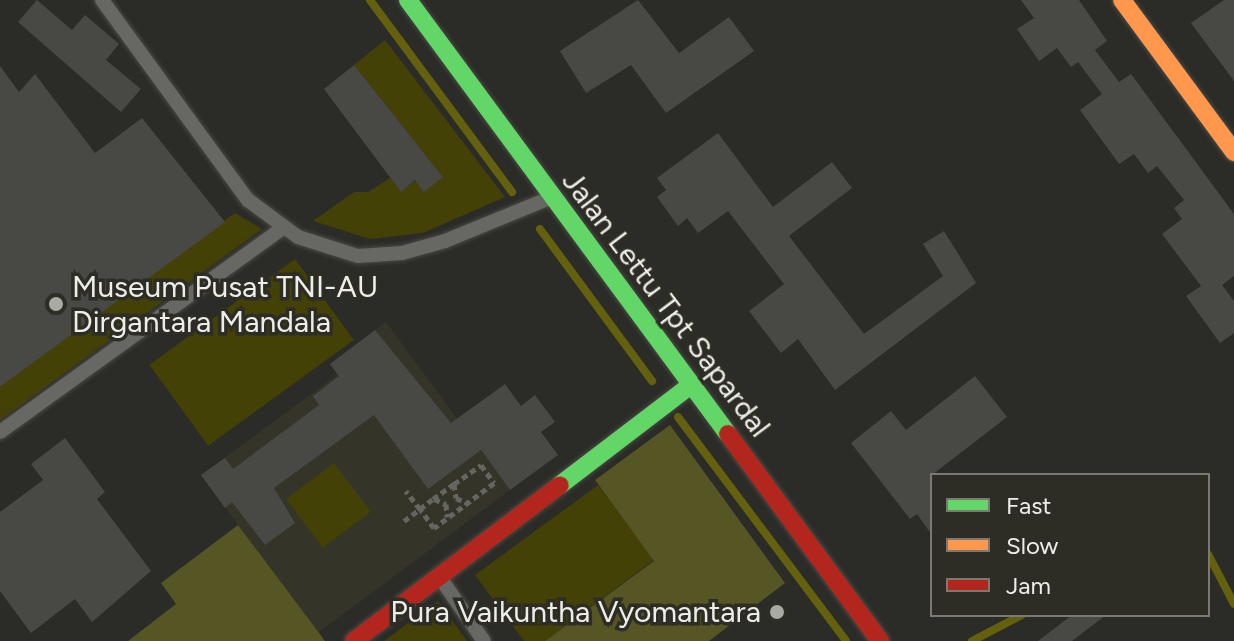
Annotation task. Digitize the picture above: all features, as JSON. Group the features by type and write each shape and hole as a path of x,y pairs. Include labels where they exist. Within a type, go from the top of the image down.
{"street":[{"name":"Jalan Lettu Tpt Sapardal","path":"408,0 880,641"},
{"path":"1122,0 1234,152"},
{"path":"354,641 691,385"}],"lane":[{"path":"102,0 248,200 281,229 338,251 380,256 445,241 552,197"},
{"path":"0,432 281,229"},
{"path":"440,577 484,641"}],"path":[{"path":"404,521 420,509 433,499 481,465 494,483 434,528 420,509 406,491"},
{"path":"454,484 456,498 468,503"},
{"path":"433,499 446,504 447,518"}],"shaded area":[{"path":"385,40 505,197 423,233 370,239 313,221 354,192 368,192 390,178 401,191 415,181 443,177 354,65"},
{"path":"235,213 262,229 0,420 0,387"},
{"path":"295,259 354,340 208,446 149,365"},
{"path":"386,322 510,490 318,633 201,475 337,375 330,364"},
{"path":"670,425 785,583 709,641 545,641 654,561 595,480"},
{"path":"334,463 371,512 323,548 286,499"},
{"path":"598,485 654,560 545,641 524,641 475,575"},
{"path":"238,525 325,641 128,641 176,604 161,583"},
{"path":"438,601 467,641 384,641"}],"building":[{"path":"37,0 72,30 85,15 119,44 106,60 141,89 121,112 18,22"},
{"path":"638,0 679,53 729,17 754,51 666,113 631,65 586,93 560,51"},
{"path":"1021,0 1079,0 1107,41 1095,50 1119,82 1131,74 1234,214 1234,276 1222,285 1234,301 1234,333 1220,343 1186,296 1201,286 1162,234 1182,219 1174,208 1184,200 1157,166 1148,173 1134,154 1119,164 1080,110 1102,94 1078,62 1071,67 1057,48 1039,61 1017,29 1034,18"},
{"path":"1224,0 1234,0 1234,81 1191,23"},
{"path":"354,65 443,177 424,192 415,180 401,192 324,89"},
{"name":"Museum Pusat TNI-AU Dirgantara Mandala","path":"0,66 19,92 35,74 95,153 142,118 225,222 0,387"},
{"path":"718,133 773,207 832,162 852,188 789,236 864,334 943,276 923,244 944,231 976,283 835,390 798,339 781,353 749,311 784,284 728,211 698,233 687,218 678,226 657,197 666,190 657,178"},
{"path":"375,330 451,423 505,384 521,406 535,395 555,422 541,432 558,455 510,490 481,450 428,489 374,415 274,488 295,523 265,545 232,502 225,508 201,475 225,458 233,469 319,405 313,396 339,376 330,364"},
{"path":"975,376 1007,417 935,473 930,473 930,532 917,514 910,519 851,443 891,411 906,430"},
{"path":"65,438 105,492 97,499 151,571 92,622 75,599 31,633 0,591 0,512 43,480 31,464"},
{"path":"1069,617 1103,617 1072,641 1038,641"}],"waterway":[{"path":"370,0 512,192"},
{"path":"540,229 652,381"},
{"path":"678,417 846,641"},
{"path":"1210,558 1234,604"},
{"path":"972,641 1018,617"}],"traffic: fast":[{"path":"408,0 728,434"},
{"path":"560,485 691,385"}],"traffic: slow":[{"path":"1122,0 1234,152"}],"traffic: jam":[{"path":"728,434 880,641"},
{"path":"354,641 560,485"}],"place":[{"name":"Museum Pusat TNI-AU Dirgantara Mandala","path":"56,304"},
{"name":"Pura Vaikuntha Vyomantara","path":"777,612"}]}
